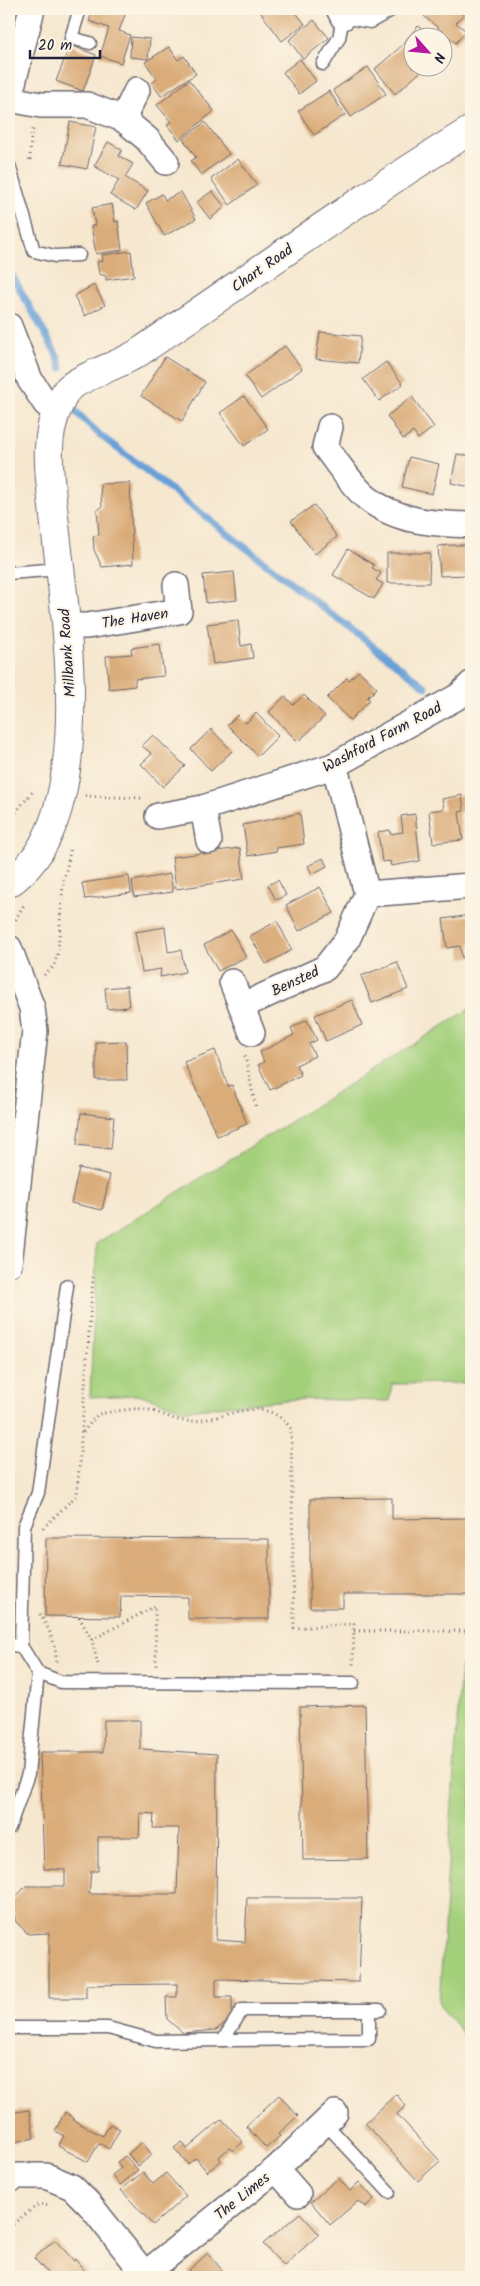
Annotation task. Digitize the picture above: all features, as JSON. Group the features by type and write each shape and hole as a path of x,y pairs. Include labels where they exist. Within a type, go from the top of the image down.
{"street":[{"path":"32,9 9,99 41,105 87,105 123,119 147,139 166,162"},
{"path":"123,119 137,90"},
{"name":"Chart Road","path":"57,408 67,389 134,356 390,180 471,130"},
{"path":"9,326 30,380 46,404 57,408"},
{"name":"Millbank Road","path":"9,883 34,860 43,847 52,825 61,789 71,734 71,684 48,454 50,425 57,408"},
{"path":"330,427 325,447 366,497 391,513 419,521 471,525"},
{"name":"The Haven","path":"66,626 87,626 179,611 176,585"},
{"name":"Washford Farm Road","path":"158,816 203,808 333,766 459,696 471,684"},
{"path":"333,766 338,778 367,894 471,886"},
{"path":"203,808 209,841"},
{"name":"Bensted","path":"242,1006 325,968 347,940 367,894"},
{"path":"9,1264 35,1031 32,1008 10,952"},
{"path":"232,982 252,1033"},
{"name":"The Limes","path":"9,2180 18,2176 46,2176 72,2186 90,2204 146,2275 276,2169 330,2118"},
{"path":"276,2169 298,2194"}],"lane":[{"path":"80,9 71,38 90,43"},
{"path":"323,64 339,38 341,13 370,22 393,9"},
{"path":"9,165 34,251 55,256 79,255"},
{"path":"9,573 60,569"},
{"path":"67,1286 38,1493 24,1526 15,1645 38,1674 61,1682 353,1683"},
{"path":"9,1828 28,1774 38,1674"},
{"path":"9,2028 108,2028 156,2040 224,2040 369,2039 375,2010 242,2010 224,2040"},
{"path":"330,2118 388,2192"}],"path":[{"path":"30,160 30,134 39,123 41,105"},
{"path":"61,789 86,796 156,798 158,816"},
{"path":"24,985 48,973 54,966 58,952 66,870"},
{"path":"43,1529 77,1495 93,1277"},
{"path":"82,1432 98,1414 144,1409 183,1421 195,1421 226,1413 264,1409 285,1420 291,1429 294,1628 354,1624 353,1683"},
{"path":"40,1605 40,1614 51,1631 56,1654 54,1680"},
{"path":"92,1640 155,1606 156,1682"},
{"path":"79,1616 92,1640 102,1682"},
{"path":"354,1631 471,1630"},
{"path":"9,2228 39,2204 51,2206 77,2216 90,2204"}],"green space":[{"path":"471,1008 471,1383 392,1384 390,1401 298,1399 185,1410 141,1395 90,1397 97,1243"},
{"path":"471,1652 471,2043 439,2005 461,1664"}],"building":[{"path":"94,9 117,9 126,12 119,31 130,35 121,63 100,56 109,28 89,21"},
{"path":"258,9 293,9 305,24 282,41"},
{"path":"430,9 468,9 456,23 466,31 456,43 452,40 452,28 438,28 424,16"},
{"path":"314,20 329,38 303,59 289,40"},
{"path":"131,37 150,39 148,59 130,57"},
{"path":"70,45 96,55 83,91 56,81"},
{"path":"402,46 402,78 413,78 395,94 375,69"},
{"path":"169,47 178,60 184,56 196,74 161,96 152,83 157,79 145,62"},
{"path":"300,59 316,81 299,94 283,72"},
{"path":"368,67 386,94 351,117 333,90"},
{"path":"189,80 214,111 179,140 167,125 171,122 157,105"},
{"path":"329,91 345,115 314,135 298,111"},
{"path":"70,122 96,127 87,169 62,164"},
{"path":"205,122 229,154 201,175 191,161 196,157 183,139"},
{"path":"108,142 122,150 119,156 133,164 125,177 148,191 136,210 110,195 119,180 94,166"},
{"path":"238,159 257,185 230,205 211,179"},
{"path":"212,191 225,207 210,219 197,202"},
{"path":"181,192 196,219 164,236 146,203 162,194 165,200"},
{"path":"112,204 115,222 118,221 122,250 96,254 91,226 95,225 92,208"},
{"path":"131,251 134,276 106,280 106,276 99,274 97,262 103,261 102,255"},
{"path":"94,285 105,305 85,316 74,296"},
{"path":"320,332 361,336 358,363 316,359"},
{"path":"285,346 302,369 261,399 245,376"},
{"path":"165,357 205,382 182,421 141,396"},
{"path":"386,362 403,384 379,401 363,379"},
{"path":"244,396 268,429 244,446 220,413"},
{"path":"412,397 434,427 418,439 413,432 403,439 387,416"},
{"path":"457,454 471,456 471,487 451,483"},
{"path":"409,457 439,464 432,494 402,487"},
{"path":"130,483 133,564 102,567 94,550 93,536 99,535 97,510 102,507 100,484"},
{"path":"314,505 337,537 315,554 291,521"},
{"path":"467,545 468,575 440,576 438,546"},
{"path":"348,549 374,565 372,568 381,573 376,580 383,584 374,599 333,575"},
{"path":"387,553 430,553 429,583 387,583"},
{"path":"234,572 237,600 206,603 203,575"},
{"path":"238,620 241,646 251,644 253,658 213,664 207,624"},
{"path":"160,644 164,676 135,679 135,686 109,689 106,656 132,654 131,648"},
{"path":"359,671 377,688 367,698 370,700 350,720 327,698 347,678 349,680"},
{"path":"304,695 325,716 298,742 269,712 285,696 293,705"},
{"path":"256,713 278,736 258,756 227,725 238,715 246,723"},
{"path":"211,729 232,751 211,771 191,749"},
{"path":"153,735 185,766 163,787 141,764 152,754 142,746"},
{"path":"462,795 464,811 459,812 463,840 433,843 429,811 444,809 442,799"},
{"path":"300,813 304,844 276,848 277,851 248,856 243,825"},
{"path":"415,814 420,861 391,866 390,861 382,862 378,832 390,830 390,834 403,832 401,816"},
{"path":"240,848 244,879 176,889 172,857"},
{"path":"323,858 327,866 312,874 308,866"},
{"path":"170,874 173,892 134,897 132,881"},
{"path":"129,876 131,893 85,899 82,883"},
{"path":"278,880 286,895 276,900 268,885"},
{"path":"320,887 334,913 299,931 286,905"},
{"path":"471,915 471,957 462,958 460,946 447,948 443,919"},
{"path":"277,921 292,950 266,964 250,936"},
{"path":"165,927 168,952 181,950 185,972 160,977 161,969 142,972 135,932"},
{"path":"231,930 246,957 218,971 204,945"},
{"path":"397,962 408,989 372,1003 361,976"},
{"path":"127,986 129,1007 107,1009 105,988"},
{"path":"352,1000 362,1025 326,1041 315,1015"},
{"path":"307,1020 317,1040 309,1044 315,1056 296,1065 301,1075 270,1090 258,1065 264,1062 260,1052 294,1035 291,1028"},
{"path":"126,1041 127,1080 96,1080 96,1042"},
{"path":"215,1050 228,1086 232,1085 247,1124 217,1136 184,1062"},
{"path":"81,1113 114,1117 111,1149 77,1145"},
{"path":"79,1168 110,1175 102,1210 71,1203"},
{"path":"392,1498 392,1519 471,1518 471,1594 343,1594 343,1608 310,1608 310,1499"},
{"path":"46,1538 269,1539 269,1619 188,1619 188,1597 121,1596 120,1617 45,1616"},
{"path":"365,1705 368,1859 303,1860 300,1707"},
{"path":"104,1720 140,1720 140,1749 217,1754 216,1940 245,1942 247,1898 362,1898 359,1982 216,1979 216,1997 232,1997 232,2017 216,2030 183,2033 167,2019 166,1997 177,1997 177,1984 86,1985 86,1998 49,1998 49,1933 28,1934 16,1922 11,1902 26,1886 65,1886 65,1870 44,1869 40,1752 103,1752","holes":["140,1813 154,1814 153,1828 179,1828 177,1894 89,1894 91,1871 98,1871 98,1837 139,1837"]},
{"path":"396,2094 406,2106 397,2114 440,2161 418,2181 365,2123"},
{"path":"279,2095 298,2116 266,2148 246,2126"},
{"path":"29,2110 34,2138 9,2143 9,2113"},
{"path":"65,2112 74,2118 73,2120 103,2136 110,2124 120,2129 109,2149 99,2143 88,2162 58,2146 64,2136 55,2131"},
{"path":"222,2119 243,2142 233,2151 229,2148 219,2157 221,2161 207,2172 196,2158 188,2164 174,2148 182,2142 187,2149"},
{"path":"142,2142 152,2155 138,2166 128,2154"},
{"path":"125,2156 138,2170 120,2185 112,2175 121,2168 117,2162"},
{"path":"143,2172 153,2184 166,2173 186,2196 153,2225 121,2190"},
{"path":"338,2178 350,2191 359,2182 374,2199 365,2207 358,2201 330,2225 311,2202"},
{"path":"300,2213 319,2234 284,2266 263,2244"},
{"path":"55,2240 90,2277 51,2277 34,2258"},
{"path":"208,2253 228,2277 193,2277 188,2271"}],"waterway":[{"path":"9,270 58,357 61,368"},
{"path":"73,409 100,435 426,687"}]}
